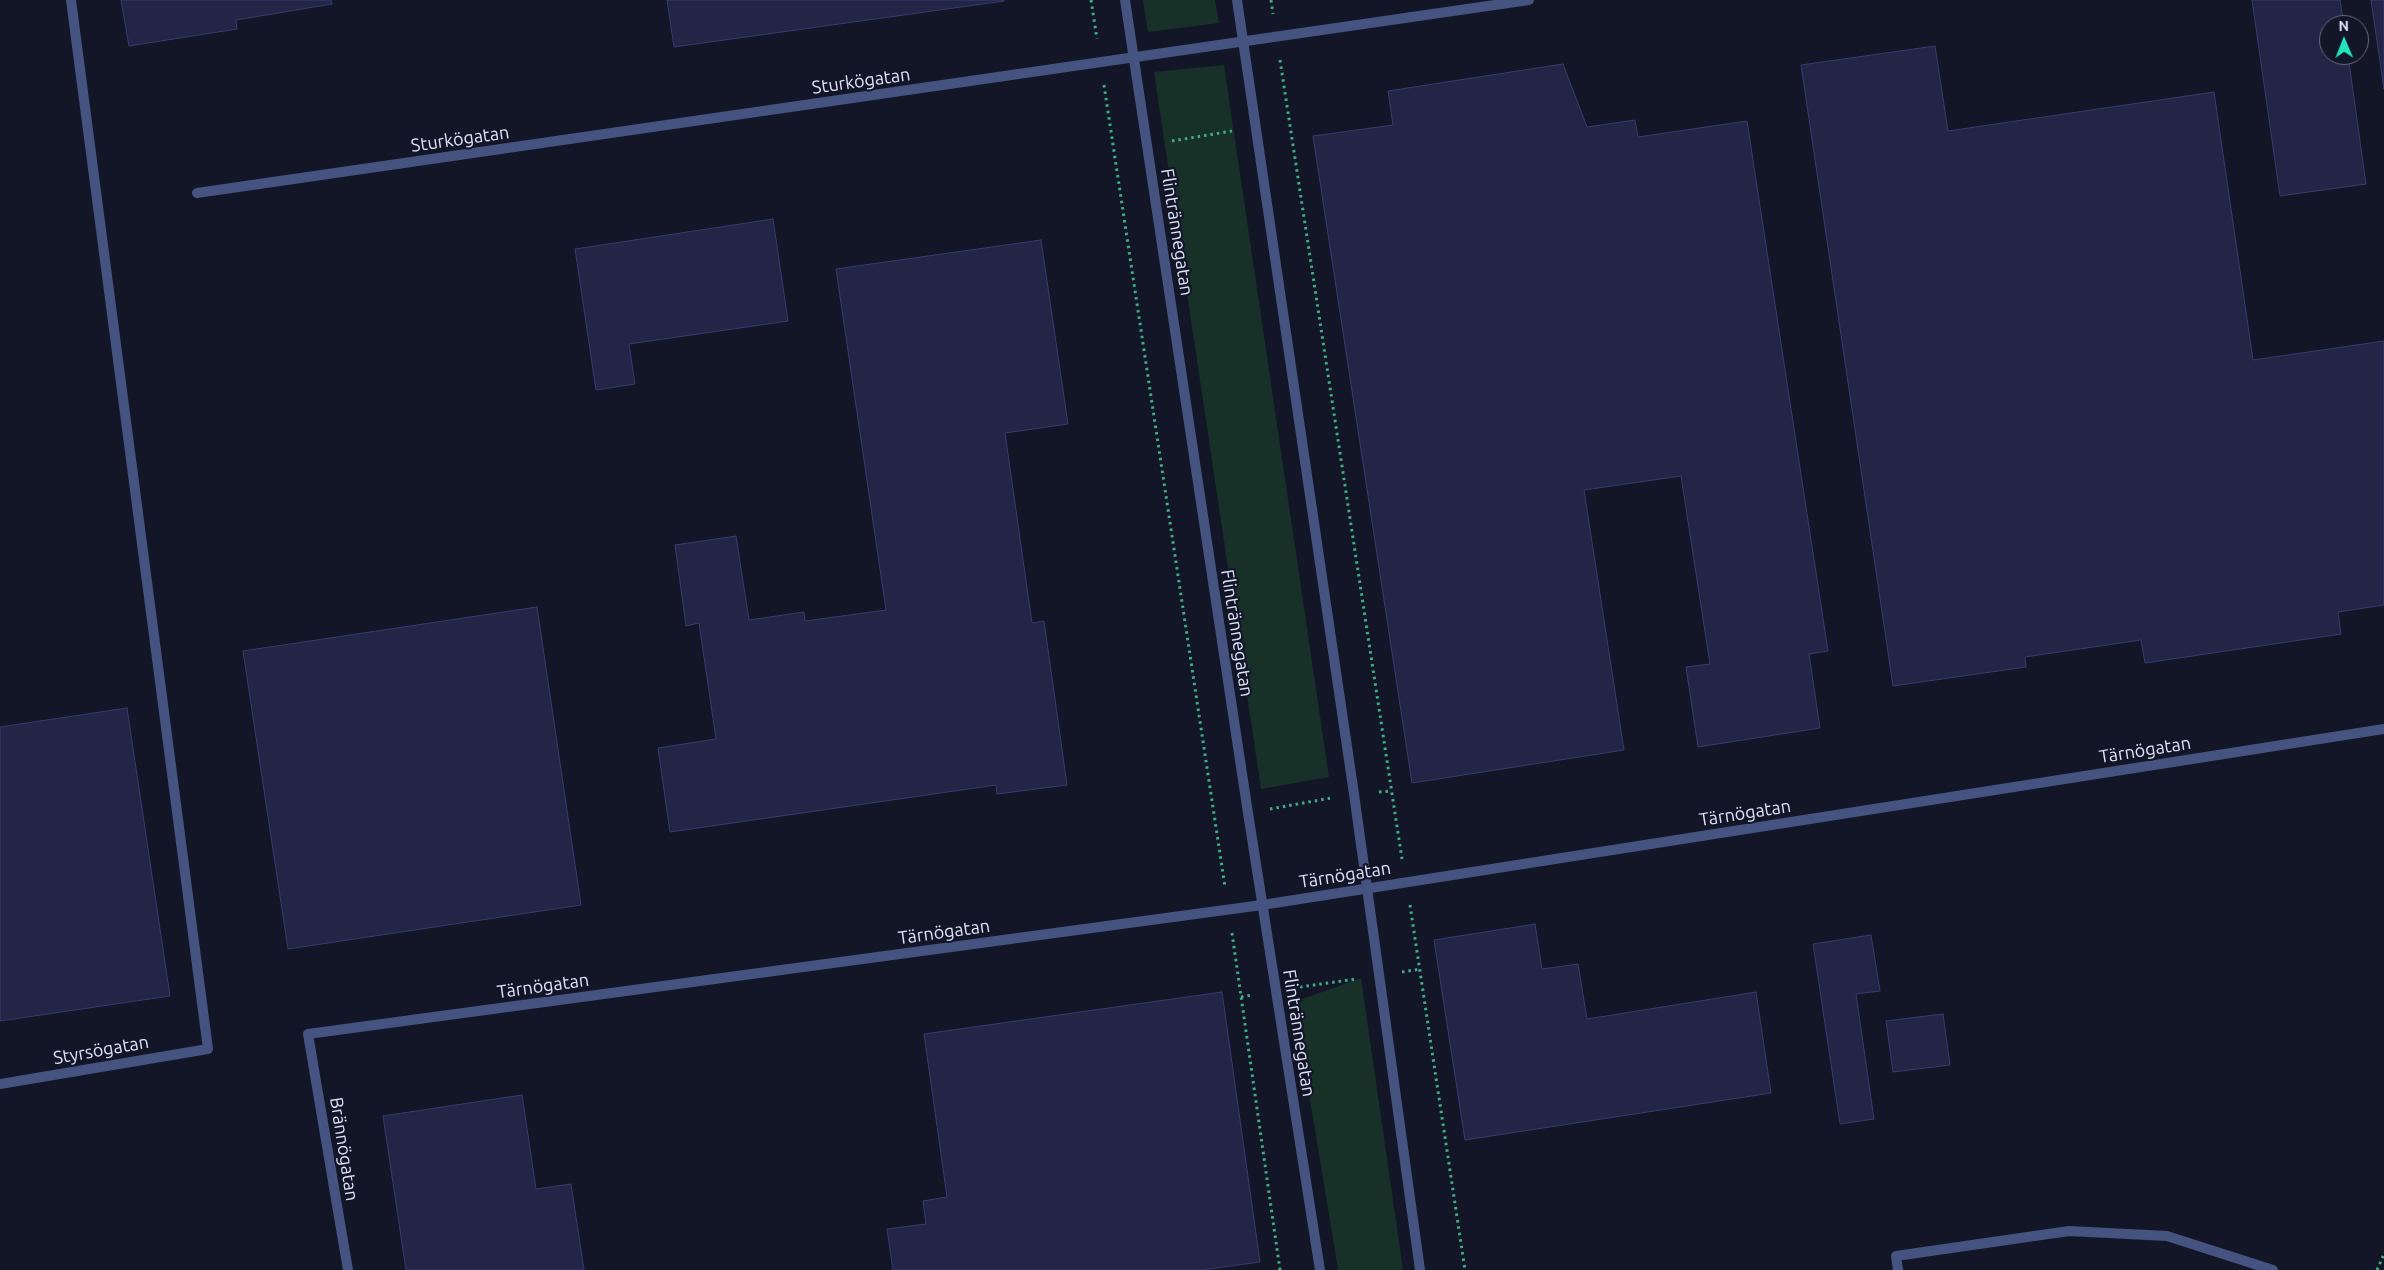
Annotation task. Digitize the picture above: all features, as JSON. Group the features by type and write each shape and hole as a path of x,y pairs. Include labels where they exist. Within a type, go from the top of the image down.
{"street":[{"name":"Styrsögatan","path":"0,1084 208,1049 71,0"},
{"name":"Flintrännegatan","path":"1125,0 1262,905 1320,1270"},
{"path":"1237,0 1354,794 1420,1270"},
{"name":"Sturkögatan","path":"197,193 1529,0"},
{"name":"Tärnögatan","path":"308,1034 1228,910 2384,729"},
{"name":"Brännögatan","path":"308,1034 348,1270"},
{"path":"1898,1270 1896,1256 2069,1231 2166,1236 2273,1270"}],"path":[{"path":"1091,0 1216,818 1280,1270"},
{"path":"1271,0 1466,1270"},
{"path":"1114,150 1290,122"},
{"path":"1216,818 1354,794 1391,791"},
{"path":"1241,997 1421,969"},
{"path":"2377,1270 2384,1254"}],"green space":[{"path":"1143,0 1215,0 1219,23 1148,32"},
{"path":"1224,65 1329,777 1261,789 1154,72"},
{"path":"1361,978 1403,1270 1338,1270 1294,1002"}],"building":[{"path":"121,0 331,0 332,4 236,20 237,29 129,46"},
{"path":"667,0 1004,0 1004,1 674,47"},
{"path":"2252,0 2340,0 2342,15 2319,15 2319,65 2349,65 2366,184 2280,196"},
{"path":"2371,0 2384,0 2384,89"},
{"path":"1935,46 1948,131 2214,92 2253,360 2384,341 2384,605 2338,612 2341,634 2145,663 2141,640 2025,657 2026,667 1893,686 1801,65"},
{"path":"1563,64 1587,127 1635,120 1638,137 1747,121 1828,651 1809,654 1820,728 1698,747 1686,667 1710,664 1681,476 1584,490 1624,750 1412,783 1313,136 1393,125 1388,91"},
{"path":"773,219 788,321 629,344 635,384 596,390 575,249"},
{"path":"1041,240 1068,424 1005,433 1032,623 1044,621 1067,785 997,794 996,785 670,832 658,748 716,739 699,623 686,626 675,545 736,536 749,620 804,612 805,621 886,610 836,269"},
{"path":"537,607 581,905 288,949 243,651"},
{"path":"127,708 170,996 0,1021 0,727"},
{"path":"1535,924 1542,969 1578,964 1587,1019 1756,992 1771,1093 1465,1140 1434,940"},
{"path":"1871,935 1880,991 1856,994 1874,1119 1840,1124 1813,944"},
{"path":"1222,992 1260,1262 1202,1270 893,1270 887,1229 926,1224 923,1201 947,1197 924,1034"},
{"path":"1943,1014 1950,1065 1893,1072 1886,1021"},
{"path":"522,1095 536,1189 571,1184 584,1270 406,1270 383,1116"}]}
